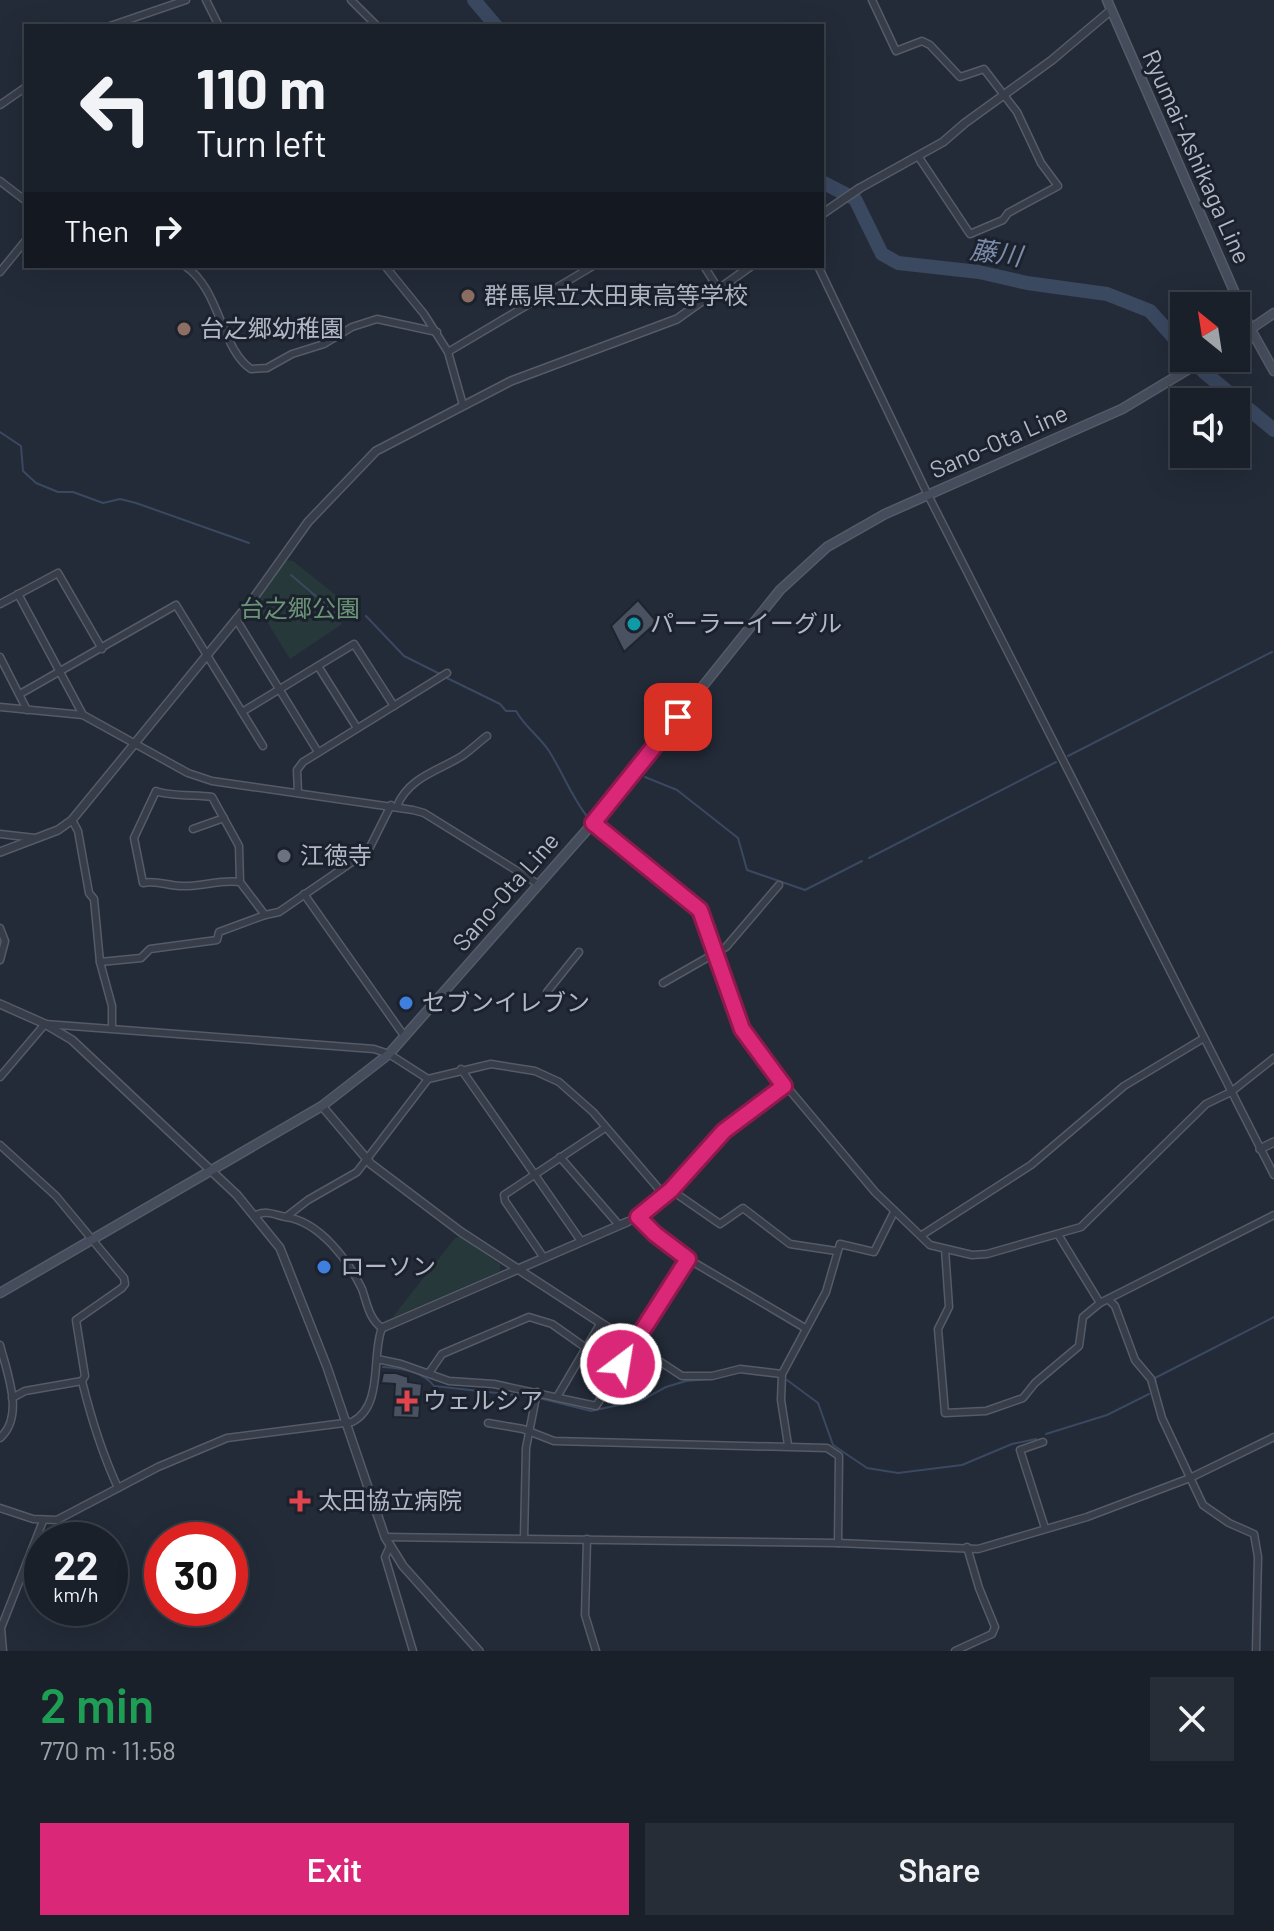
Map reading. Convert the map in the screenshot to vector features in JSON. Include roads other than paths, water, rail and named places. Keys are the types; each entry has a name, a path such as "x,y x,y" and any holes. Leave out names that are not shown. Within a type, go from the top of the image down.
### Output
{"main road":[{"name":"Ryumai-Ashikaga Line","path":"1110,4 1251,330 1274,371"},
{"path":"1251,330 1274,313"},
{"name":"Sano-Ota Line","path":"0,1293 322,1106 389,1054 593,823 798,571 853,531 1103,418 1184,372"}],"street":[{"path":"116,24 186,0"},
{"path":"206,0 218,24"},
{"path":"351,0 375,24"},
{"path":"872,0 896,51 926,42 960,77 984,69 1017,112 1041,163 1058,186 1008,213 1003,220 970,234 918,156"},
{"path":"824,213 943,142 1052,60 1110,4"},
{"path":"0,105 24,88"},
{"path":"0,181 24,199"},
{"path":"0,272 24,242"},
{"path":"187,268 201,281 240,359 251,369 267,368 292,354 313,349 352,327 377,319 437,332"},
{"path":"387,268 437,332 448,352 463,405"},
{"path":"448,352 590,268"},
{"path":"705,268 719,290"},
{"path":"0,852 38,839 72,820 236,619 308,522 376,451 533,372 677,319 748,268"},
{"path":"819,268 928,495 1274,1175"},
{"path":"0,604 58,573 102,649"},
{"path":"18,594 83,715"},
{"path":"20,694 176,605 263,746"},
{"path":"236,619 318,752"},
{"path":"242,712 354,644 394,706"},
{"path":"0,657 27,710"},
{"path":"318,666 357,728"},
{"path":"298,793 297,770 318,752 444,675"},
{"path":"0,707 83,715 188,773 212,781 394,806 424,813 538,884"},
{"path":"100,962 141,958 150,949 217,940 219,932 279,912 368,851 394,806 424,775 462,756 487,736"},
{"path":"208,797 212,781"},
{"path":"240,882 227,880 181,886 153,881 143,883 134,838 156,791 164,795 184,793 212,797 239,846 240,882 265,915"},
{"path":"193,829 224,818"},
{"path":"72,820 78,831 89,893 94,899 100,962 112,1006 112,1028"},
{"path":"593,823 695,903 717,954 742,1029 784,1086 894,1212 930,1245 972,1255 987,1254 1059,1236 1081,1227 1206,1104 1231,1092 1274,1058"},
{"path":"0,834 38,839"},
{"path":"663,983 726,947 779,885"},
{"path":"304,894 405,1037"},
{"path":"0,928 5,941 0,960"},
{"path":"547,992 579,952"},
{"path":"0,1004 72,1040 256,1215 289,1265 385,1537 417,1583 479,1651"},
{"path":"45,1024 374,1049 389,1054 428,1079"},
{"path":"0,1077 45,1024"},
{"path":"922,1235 1031,1165 1124,1086 1204,1038"},
{"path":"286,1217 308,1200 350,1177 428,1079 491,1064 545,1074 593,1112 664,1195"},
{"path":"461,1069 581,1241"},
{"path":"382,1328 638,1217 671,1190 724,1131 784,1086"},
{"path":"322,1106 366,1159 457,1229 682,1376 697,1378 740,1369 761,1369 782,1374"},
{"path":"544,1258 503,1198 506,1193 605,1128"},
{"path":"1260,1149 1274,1142"},
{"path":"0,1145 56,1196 94,1239 125,1284 76,1320 85,1376 82,1381 100,1448 118,1488"},
{"path":"560,1157 623,1224"},
{"path":"671,1190 720,1224 743,1208 790,1244 836,1251"},
{"path":"256,1215 267,1211 300,1221 330,1243 353,1272 374,1319 382,1328"},
{"path":"788,1445 781,1400 782,1374 826,1292 836,1251 840,1244 874,1252 894,1212"},
{"path":"945,1249 949,1307 938,1329 945,1413 986,1411 1023,1398 1035,1383 1079,1346 1083,1317 1100,1303 1274,1215"},
{"path":"638,1217 688,1259 805,1328"},
{"path":"1059,1236 1100,1303"},
{"path":"377,1359 449,1381 537,1392 590,1407 599,1404 633,1344 688,1259"},
{"path":"1109,1300 1115,1306 1135,1360 1151,1379 1162,1418 1203,1505 1229,1523 1254,1534 1258,1557 1256,1651"},
{"path":"429,1373 442,1354 529,1317 552,1324 586,1348"},
{"path":"557,1397 600,1324"},
{"path":"0,1508 43,1521 62,1518 158,1467 234,1436 283,1433 357,1420 373,1387 382,1328"},
{"path":"0,1345 12,1398 12,1422 0,1438"},
{"path":"12,1398 25,1391 82,1381"},
{"path":"524,1538 528,1433 537,1392"},
{"path":"488,1423 523,1429 554,1441 819,1446 839,1456 838,1543"},
{"path":"385,1537 987,1548 1087,1517 1190,1478 1274,1437"},
{"path":"1043,1442 1020,1450 1045,1528"},
{"path":"3,1651 1,1628 43,1521"},
{"path":"587,1539 585,1615 596,1651"},
{"path":"390,1546 385,1557 413,1651"},
{"path":"955,1651 992,1634 995,1627 967,1547"}],"waterway":[{"name":"藤川","path":"474,0 494,24"},
{"name":"藤川","path":"824,183 855,199 882,254 898,263 979,272 1027,283 1107,294 1150,311 1170,333"},
{"name":"藤川","path":"832,191 836,188"},
{"name":"藤川","path":"1204,372 1274,430"},
{"path":"0,432 21,446 23,471 36,483 103,503 120,499 136,503 249,543"},
{"path":"291,575 338,615"},
{"path":"366,616 404,656 440,674"},
{"path":"1068,756 1272,652"},
{"path":"445,677 500,704 506,711 516,711 549,751 589,819 623,775"},
{"path":"869,858 1056,762"},
{"path":"645,777 677,790 738,838 747,870 805,890 862,861"},
{"path":"1157,1389 1155,1378 1274,1317"},
{"path":"383,1367 418,1374 434,1386 533,1397"},
{"path":"539,1398 591,1411 642,1400 666,1387 686,1381 710,1379"},
{"path":"787,1380 818,1403 833,1445 867,1468 898,1473 962,1465 1012,1444 1036,1439"},
{"path":"1046,1434 1107,1415 1149,1394"}],"place":[{"name":"群馬県立太田東高等学校","path":"468,296"},
{"name":"台之郷幼稚園","path":"184,329"},
{"name":"パーラーイーグル","path":"634,624"},
{"name":"江徳寺","path":"284,856"},
{"name":"セブンイレブン","path":"406,1003"},
{"name":"ローソン","path":"324,1267"},
{"name":"ウェルシア","path":"407,1401"},
{"name":"太田協立病院","path":"300,1501"}],"park label":[{"name":"台之郷公園","path":"300,609"}]}
